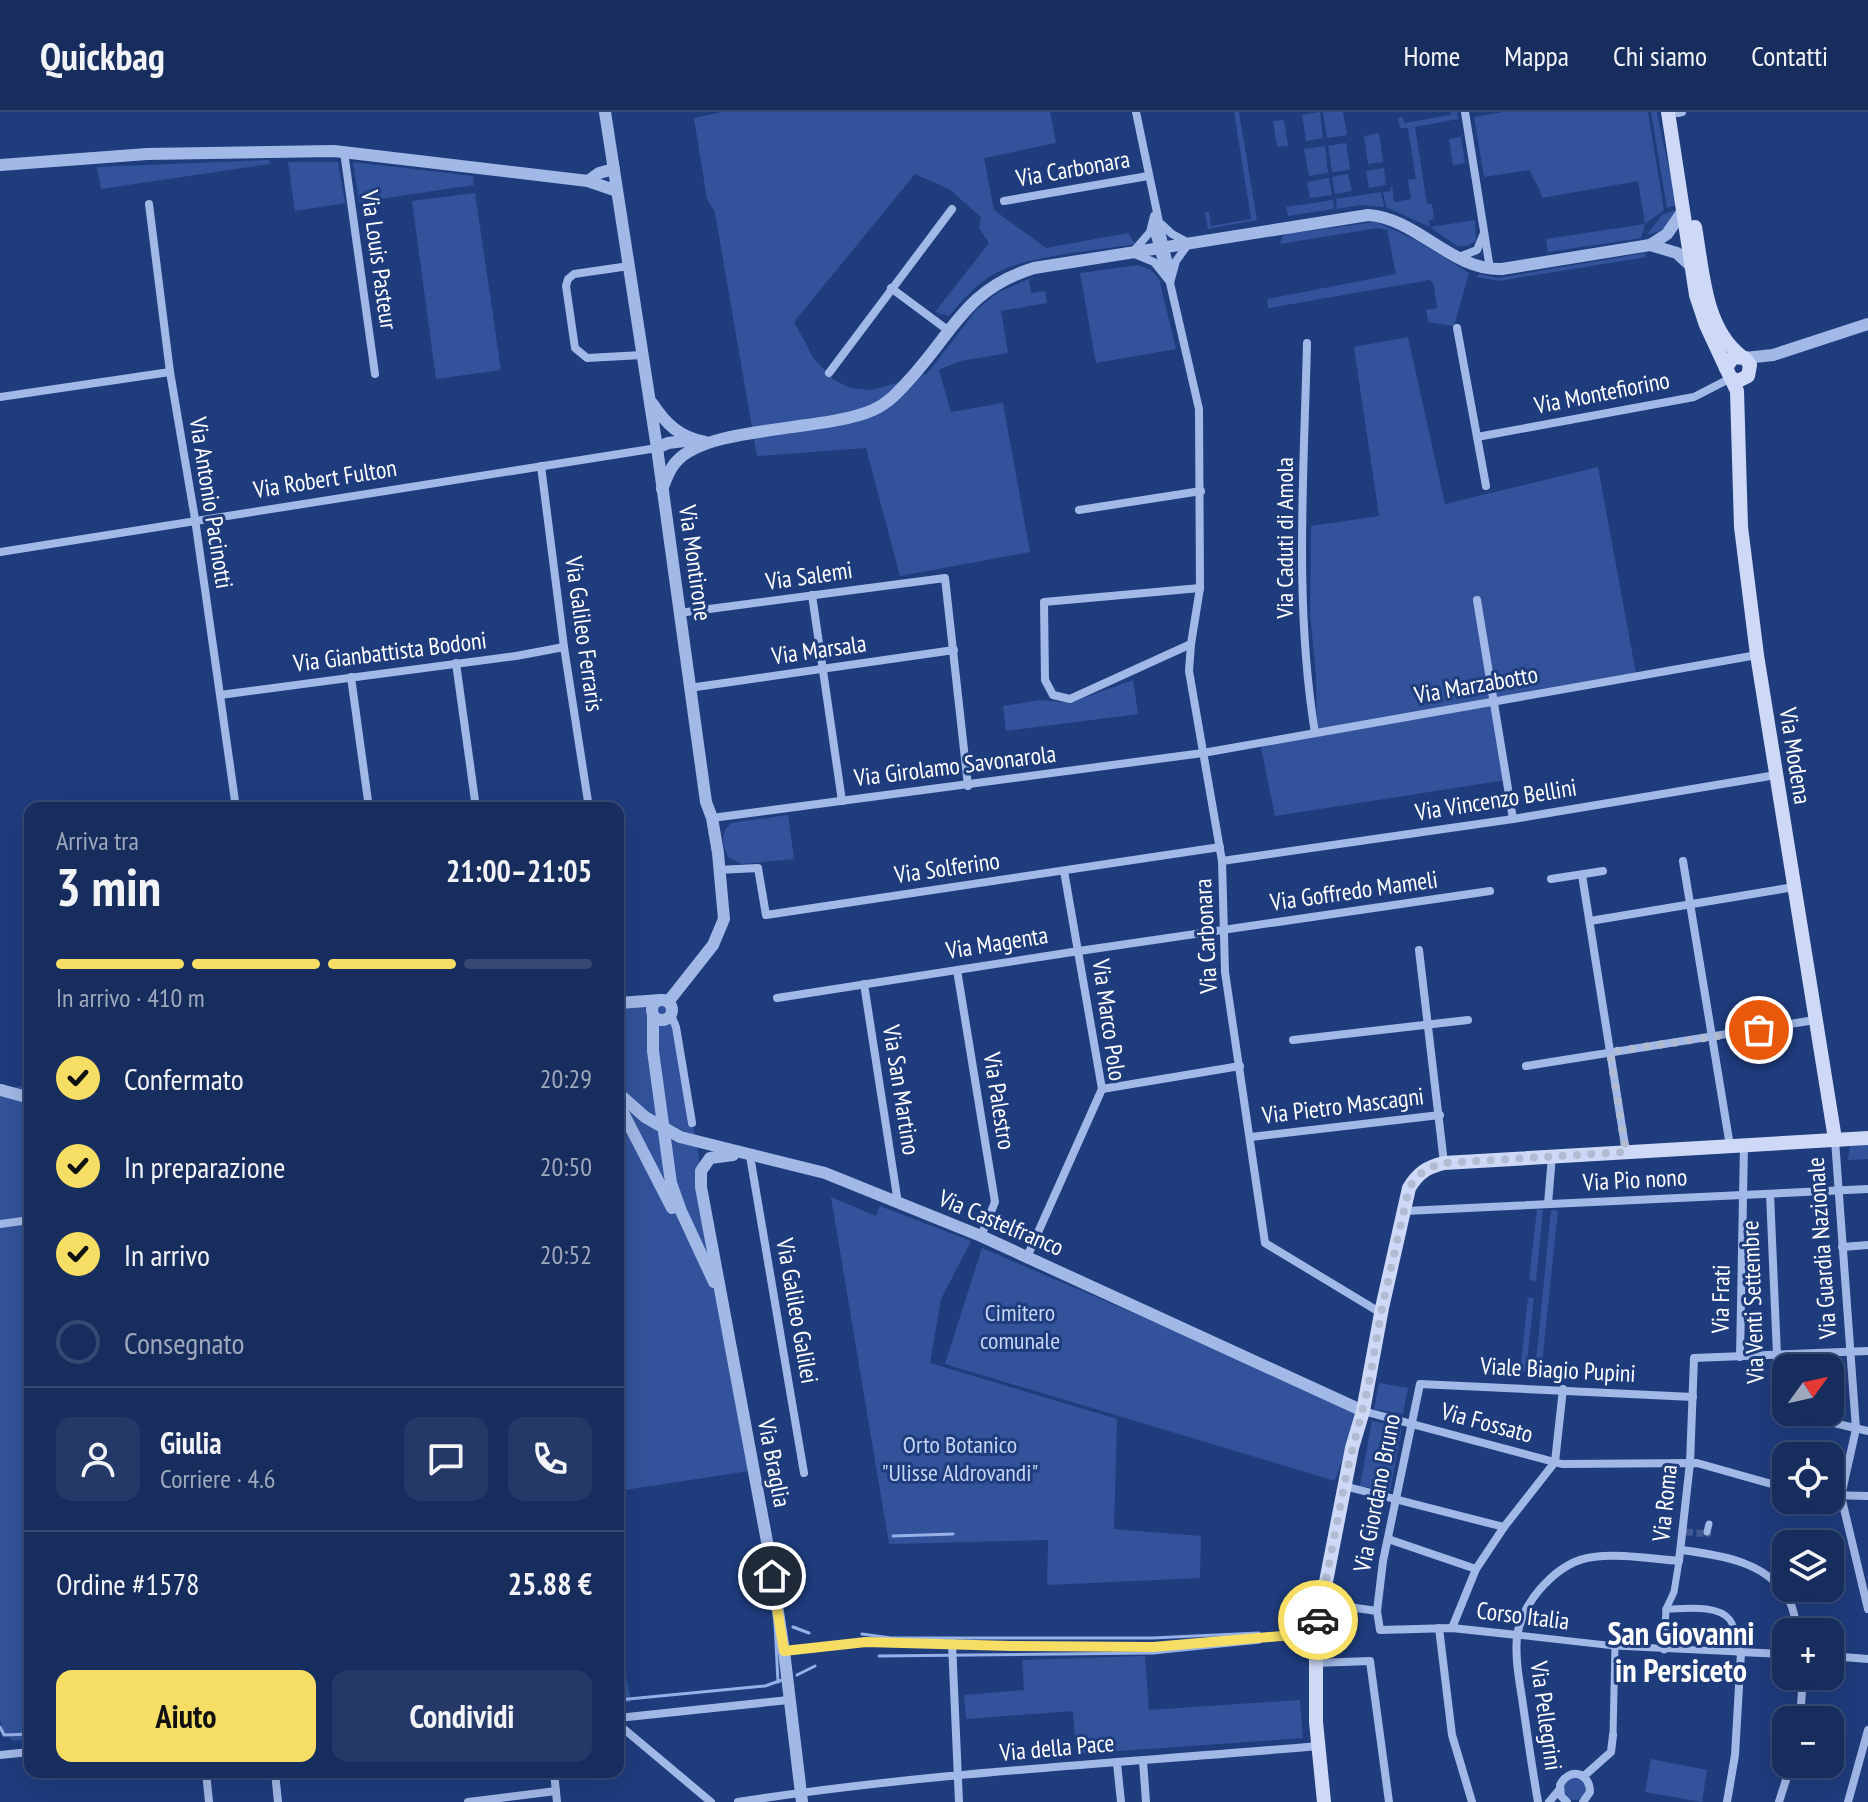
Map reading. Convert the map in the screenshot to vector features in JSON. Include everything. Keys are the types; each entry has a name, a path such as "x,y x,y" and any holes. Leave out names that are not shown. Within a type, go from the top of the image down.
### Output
{"main road":[{"path":"1676,112 1683,211 1710,307 1722,336 1742,367"},
{"path":"1676,112 1696,295 1706,325 1742,367"},
{"name":"Via Modena","path":"1742,367 1739,434 1741,527 1757,655 1835,1139"},
{"path":"1324,1802 1318,1746 1316,1633 1381,1314 1409,1188 1416,1176 1427,1168 1444,1163 1868,1138"}],"street":[{"name":"Via Montirone","path":"605,112 650,400 706,802 718,853 724,919 719,934 664,1010 656,1075 662,1128"},
{"name":"Via Carbonara","path":"1136,112 1161,248 1199,409 1200,588 1189,671 1222,861 1225,972 1265,1243 1381,1314"},
{"path":"1465,112 1494,269"},
{"path":"0,165 147,154 344,152 588,181 617,191"},
{"name":"Via Louis Pasteur","path":"344,152 375,374"},
{"path":"588,181 599,173 614,169"},
{"name":"Via Carbonara","path":"1004,201 1148,176"},
{"name":"Via Antonio Pacinotti","path":"149,204 170,372 195,519 235,802"},
{"path":"829,373 952,209"},
{"path":"1664,243 1683,211"},
{"path":"657,448 680,441 698,444 832,421 874,410 893,398 981,294 1014,274 1034,268 1368,215 1383,216 1402,224 1459,257 1494,269 1692,237"},
{"path":"1132,253 1156,224 1189,243"},
{"path":"1459,257 1477,250 1485,229"},
{"path":"1132,253 1154,262 1169,276 1189,243"},
{"path":"1664,243 1692,267"},
{"path":"629,266 574,274 568,279 566,286 575,348 587,358 642,355"},
{"path":"891,288 949,331"},
{"path":"1742,367 1868,324"},
{"path":"1457,328 1486,486"},
{"name":"Via Caduti di Amola","path":"1307,343 1300,535 1307,678 1315,733"},
{"name":"Via Montefiorino","path":"1477,437 1694,397 1742,367"},
{"path":"0,397 170,372"},
{"path":"650,400 667,424 698,444"},
{"path":"662,489 677,460 698,444"},
{"name":"Via Robert Fulton","path":"0,552 657,448"},
{"name":"Via Galileo Ferraris","path":"541,466 588,802"},
{"path":"1079,510 1201,491"},
{"name":"Via Salemi","path":"679,613 945,578 954,650"},
{"path":"1191,644 1070,699 1053,695 1045,680 1044,602 1200,588"},
{"path":"812,595 842,801"},
{"path":"1477,600 1513,819"},
{"name":"Via Gianbattista Bodoni","path":"220,695 564,647"},
{"path":"954,650 968,786"},
{"name":"Via Marsala","path":"689,688 954,650"},
{"name":"Via Marzabotto","path":"1203,753 1757,655"},
{"path":"456,663 475,802"},
{"path":"351,677 368,802"},
{"name":"Via Girolamo Savonarola","path":"712,818 1203,753"},
{"name":"Via Vincenzo Bellini","path":"1222,861 1513,819 1776,775"},
{"name":"Via Solferino","path":"718,870 758,868 766,915 1220,847"},
{"name":"Via Frati","path":"1683,861 1711,1038 1737,1146 1743,1195 1740,1357"},
{"name":"Via Marco Polo","path":"1027,1257 1102,1089 1064,871"},
{"path":"1551,879 1603,871"},
{"path":"1582,875 1626,1152"},
{"path":"1590,921 1794,887"},
{"name":"Via Goffredo Mameli","path":"1224,930 1490,891"},
{"name":"Via Magenta","path":"777,998 1224,930"},
{"path":"1419,950 1444,1163"},
{"name":"Via Palestro","path":"957,970 995,1202 981,1236"},
{"name":"Via San Martino","path":"864,984 898,1203"},
{"path":"624,1002 664,1010 676,1027 692,1123"},
{"path":"1293,1040 1468,1020"},
{"path":"1526,1066 1815,1020"},
{"path":"1102,1089 1240,1066"},
{"path":"0,1089 24,1088"},
{"path":"0,1089 24,1096"},
{"name":"Via Castelfranco","path":"624,1098 662,1128 680,1137 825,1173 981,1236 1363,1411"},
{"path":"624,1114 726,1323"},
{"name":"Via Pietro Mascagni","path":"1251,1137 1440,1115"},
{"name":"Via Braglia","path":"662,1128 676,1198 713,1281 726,1323"},
{"name":"Via Guardia Nazionale","path":"1835,1139 1856,1429 1844,1483"},
{"name":"Via Braglia","path":"747,1155 710,1158 701,1171 701,1187 768,1547 801,1797"},
{"name":"Via Galileo Galilei","path":"747,1155 804,1473"},
{"path":"1548,1204 1552,1156"},
{"name":"Via Pio nono","path":"1405,1211 1868,1189"},
{"name":"Via Venti Settembre","path":"1770,1194 1777,1354"},
{"path":"0,1224 24,1221"},
{"path":"1842,1247 1868,1245"},
{"path":"1813,1354 1868,1351"},
{"path":"1740,1357 1772,1355"},
{"name":"Via Roma","path":"1664,1650 1666,1609 1674,1592 1685,1532 1694,1358 1740,1357"},
{"name":"Viale Biagio Pupini","path":"1420,1384 1693,1397"},
{"name":"Via Giordano Bruno","path":"1377,1611 1410,1422 1420,1384"},
{"path":"1452,1628 1476,1569 1504,1527 1555,1462 1563,1389"},
{"name":"Via Fossato","path":"1363,1411 1555,1462 1690,1463 1772,1484"},
{"path":"1844,1426 1868,1431"},
{"path":"1344,1486 1397,1497 1504,1527"},
{"path":"1844,1496 1868,1496"},
{"path":"1844,1509 1868,1609"},
{"path":"1388,1539 1476,1569"},
{"path":"1681,1550 1728,1556 1757,1569 1785,1593 1795,1618"},
{"path":"1517,1635 1525,1613 1551,1577 1569,1563 1596,1556 1679,1561"},
{"name":"Corso Italia","path":"1321,1603 1377,1611 1380,1630 1452,1628 1664,1650 1772,1653"},
{"path":"1666,1609 1701,1609 1724,1614 1731,1621 1740,1652 1735,1755 1727,1802"},
{"path":"1439,1628 1452,1735 1472,1802"},
{"path":"784,1651 866,1642 952,1651 1011,1646 1153,1647 1316,1633"},
{"name":"Via Pellegrini","path":"1517,1635 1518,1673 1538,1802"},
{"path":"1549,1802 1569,1774 1584,1776 1611,1752 1615,1646"},
{"path":"952,1651 959,1802"},
{"path":"1844,1657 1868,1659"},
{"path":"1315,1663 1370,1661 1389,1802"},
{"path":"624,1720 789,1700"},
{"path":"642,1742 635,1725 645,1715"},
{"path":"624,1726 711,1802"},
{"path":"1848,1802 1868,1730"},
{"name":"Via della Pace","path":"738,1802 801,1797 958,1776 1318,1746"},
{"path":"0,1755 24,1753"},
{"path":"1143,1761 1146,1802"},
{"path":"1117,1763 1121,1802"},
{"path":"1583,1802 1589,1797 1591,1788 1584,1776"},
{"path":"207,1778 209,1802"},
{"path":"276,1778 278,1802"},
{"path":"555,1778 557,1802"},
{"path":"1779,1802 1787,1778"},
{"path":"1559,1790 1567,1802"},
{"path":"468,1802 556,1791"}],"green space":[{"path":"722,112 1050,112 1056,143 984,158 994,210 1046,248 1128,233 1135,244 1025,262 994,274 981,283 949,316 935,312 989,243 979,228 981,217 949,189 915,174 794,322 814,359 833,379 850,388 872,390 927,374 977,309 999,292 1029,279 1031,293 1045,291 1047,303 1001,311 1008,353 960,361 939,370 951,412 1003,403 1030,552 900,576 866,448 757,456 715,213 707,199 694,118"},
{"path":"1234,112 1239,112 1257,220 1208,229 1205,212 1209,212 1211,226 1251,219"},
{"path":"1320,112 1323,138 1306,141 1302,115"},
{"path":"1323,112 1343,112 1347,135 1327,138"},
{"path":"1457,112 1458,119 1415,127 1427,204 1432,204 1434,219 1429,220 1430,227 1386,207 1383,192 1390,191 1392,184 1394,202 1411,199 1408,180 1416,179 1408,128 1400,128 1398,118 1403,117 1404,123"},
{"path":"1503,112 1648,112 1664,210 1645,224 1638,181 1542,198 1530,170 1484,177 1474,117"},
{"path":"1651,112 1657,112 1677,205 1667,208"},
{"path":"1284,120 1288,146 1277,147 1273,121"},
{"path":"1379,133 1383,162 1368,164 1364,136"},
{"path":"1461,137 1465,163 1453,165 1449,139"},
{"path":"1346,143 1350,170 1332,172 1328,146"},
{"path":"1325,146 1328,173 1309,176 1304,149"},
{"path":"269,160 270,164 101,189 97,167"},
{"path":"288,162 338,162 345,203 295,211"},
{"path":"353,162 473,176 474,185 359,202"},
{"path":"1384,168 1386,185 1369,188 1366,171"},
{"path":"1348,174 1352,191 1335,194 1332,177"},
{"path":"1329,178 1332,195 1310,198 1307,182"},
{"path":"1381,192 1384,207 1361,205 1337,209 1336,199"},
{"path":"475,193 501,370 436,379 412,201"},
{"path":"1333,200 1334,209 1288,216 1286,207"},
{"path":"1677,209 1666,226 1658,232 1647,234 1662,215"},
{"path":"1475,220 1476,241 1467,246 1457,246 1430,227"},
{"path":"1376,222 1418,241 1469,273 1454,326 1428,322 1426,310 1437,308 1434,285 1430,280 1268,308 1267,299 1396,274 1387,230 1378,228 1280,244 1286,234"},
{"path":"1645,224 1641,238 1548,252 1546,239"},
{"path":"1645,253 1646,257 1499,281 1477,277 1478,274 1498,278"},
{"path":"1139,265 1151,270 1159,279 1176,349 1096,363 1080,273"},
{"path":"1408,337 1445,504 1598,467 1637,679 1493,704 1506,780 1275,816 1260,742 1317,732 1310,614 1311,526 1379,516 1354,347"},
{"path":"1133,680 1138,714 1006,731 1003,706 1041,700 1070,703"},
{"path":"788,815 794,859 742,864 728,857 723,839 731,823"},
{"path":"669,993 756,1470 624,1490 624,1000"},
{"path":"24,1086 24,1740 14,1741 3,1732 0,1719 0,1089"},
{"path":"1868,1145 1868,1159 1848,1160 1850,1146"},
{"name":"Orto Botanico \"Ulisse Aldrovandi\"","path":"831,1197 876,1216 880,1206 971,1241 941,1299 930,1363 1117,1419 1114,1529 1201,1536 1200,1578 1047,1585 1048,1540 889,1544"},
{"path":"1537,1209 1543,1210 1536,1281 1529,1280"},
{"path":"1551,1210 1558,1211 1541,1373 1535,1372"},
{"name":"Cimitero comunale","path":"982,1248 1226,1353 1358,1414 1335,1481 945,1364"},
{"path":"1528,1298 1534,1298 1526,1371 1520,1371"},
{"path":"1379,1383 1408,1388 1403,1414 1374,1409"},
{"path":"1372,1421 1402,1427 1390,1491 1360,1486"},
{"path":"1145,1656 1149,1710 1300,1700 1303,1738 1076,1754 1073,1711 966,1719 964,1695 1024,1690 1022,1660"},
{"path":"624,1664 631,1702 624,1703"},
{"path":"1651,1759 1707,1770 1702,1802 1645,1792"},
{"path":"1575,1778 1583,1781 1586,1789 1583,1797 1575,1800 1567,1797 1564,1789 1567,1781"}],"waterway":[{"path":"893,1536 953,1534"},
{"path":"775,1623 778,1682"},
{"path":"793,1627 809,1633"},
{"path":"862,1634 891,1638 1152,1638 1259,1633"},
{"path":"879,1656 1153,1653 1260,1642"},
{"path":"797,1675 815,1666"},
{"path":"624,1699 765,1686 782,1680"},
{"path":"0,1727 4,1735 24,1734"}],"tunnel":[{"path":"1686,1532 1707,1532"}],"way so far":[{"path":"1318,1620 1382,1308 1409,1188 1416,1176 1427,1168 1444,1163 1626,1152 1610,1052 1759,1030"}],"district":[{"name":"San Giovanni in Persiceto","path":"1681,1652"}],"route":[{"path":"772,1576 784,1651 866,1642 1153,1647 1316,1633 1318,1620"}]}
